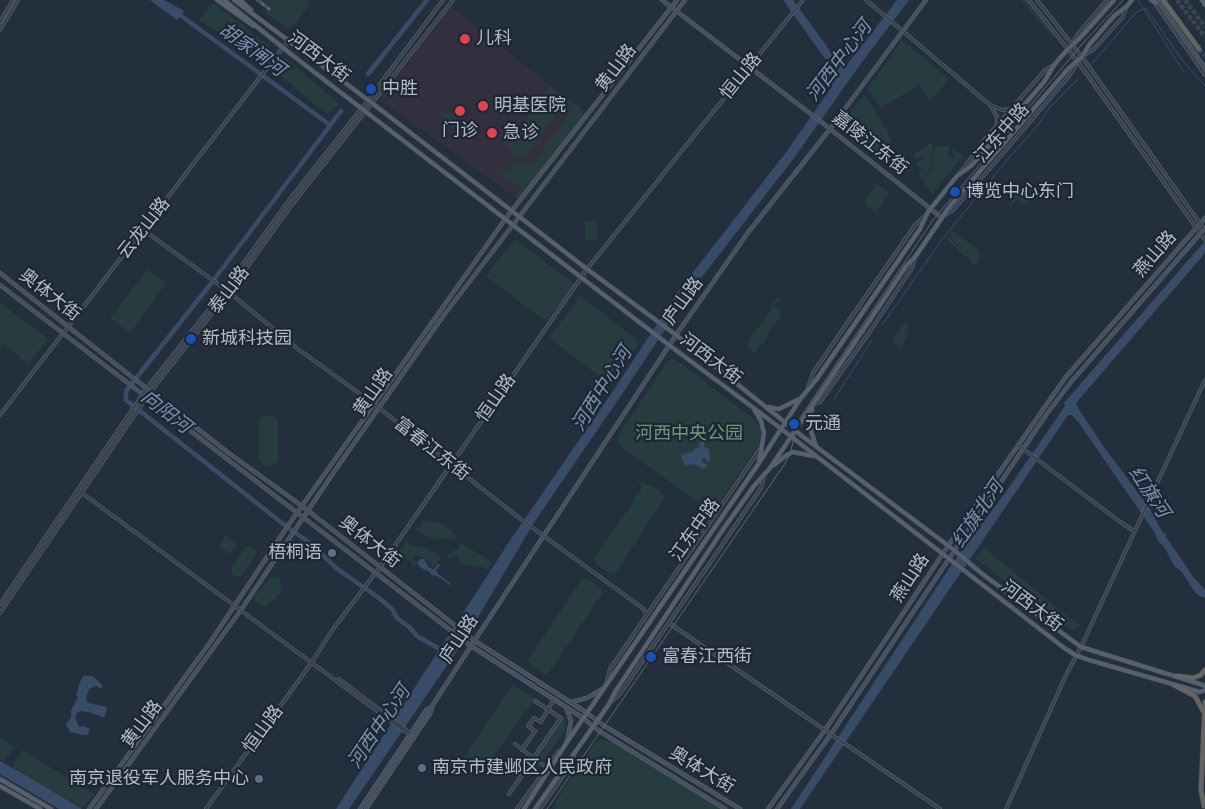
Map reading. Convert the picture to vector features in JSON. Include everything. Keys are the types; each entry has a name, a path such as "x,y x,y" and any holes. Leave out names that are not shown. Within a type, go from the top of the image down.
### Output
{"highway":[{"path":"1163,0 1199,49"},
{"path":"1176,676 1193,678 1201,675 1205,670"},
{"path":"1174,685 1196,696 1202,706 1204,718"},
{"path":"1204,808 1200,790 1205,702"},
{"path":"1204,808 1205,797"}],"main road":[{"path":"217,0 249,24 259,28"},
{"name":"河西大街","path":"224,0 283,48 648,329 753,407 1075,655 1200,692 1205,689 1203,685 1080,647 795,430 666,327 518,217 370,102 234,0"},
{"path":"240,0 261,20"},
{"name":"嘉陵江东街","path":"662,0 820,121 930,211 942,218"},
{"name":"黄山路","path":"89,809 175,692 297,512 511,211 677,0"},
{"name":"黄山路","path":"96,809 241,610 444,315 685,0"},
{"name":"庐山路","path":"360,809 428,709 432,706 669,345 747,234 830,129 926,0"},
{"name":"江东中路","path":"524,809 567,742 759,463 801,398 816,380 920,229 930,211 957,176 972,165 1044,82 1054,65 1068,48 1081,37 1114,0"},
{"name":"江东中路","path":"534,809 609,704 615,692 724,528 754,486 770,468 907,265 915,257 950,206 1068,69 1078,62 1114,16 1132,0"},
{"path":"1202,0 1205,5"},
{"path":"1155,1 1205,69"},
{"name":"燕山路","path":"768,809 825,730 948,546 1065,378 1205,218"},
{"name":"燕山路","path":"777,809 831,734 954,550 1071,382 1205,229"},
{"name":"奥体大街","path":"0,273 226,451 302,506 475,641 571,702 603,725 740,809"},
{"name":"奥体大街","path":"0,286 471,646 725,809"},
{"path":"766,406 779,409 801,398"},
{"path":"813,405 810,428 816,446"},
{"path":"753,407 761,420 763,429 759,463"},
{"path":"770,468 794,452 816,457"},
{"path":"571,702 587,698 604,688"},
{"name":"庐山路","path":"366,809 431,712 432,706"},
{"path":"566,706 571,721 567,742"},
{"path":"0,779 51,809"},
{"path":"0,786 40,809"}],"street":[{"path":"0,22 13,0"},
{"path":"0,30 18,0"},
{"name":"泰山路","path":"370,102 443,0"},
{"name":"泰山路","path":"0,604 142,394 225,289 290,199 453,0"},
{"name":"恒山路","path":"206,809 312,662 333,629 380,567 587,269 803,0"},
{"path":"866,0 990,104 1002,110 1013,109"},
{"path":"1029,0 1068,48 1205,240"},
{"path":"1037,0 1082,57 1205,229"},
{"path":"1072,44 1078,34 1107,0"},
{"path":"1155,1 1205,75"},
{"name":"江东中路","path":"1082,57 1094,49 1122,18 1127,6"},
{"path":"5,14 6,17 8,16"},
{"name":"云龙山路","path":"0,415 288,41"},
{"name":"江东中路","path":"957,176 1045,70 1054,65"},
{"path":"990,104 997,117 997,126"},
{"name":"泰山路","path":"0,613 146,397 229,292 364,109"},
{"name":"富春江东街","path":"142,229 229,292 298,349 374,404 522,520 641,606 646,616"},
{"path":"1006,809 1075,655 1205,380"},
{"path":"1018,445 1134,531"},
{"name":"江东中路","path":"604,688 610,669 761,448"},
{"name":"江东中路","path":"609,704 620,694 761,488 765,474"},
{"path":"78,490 411,734"},
{"path":"669,623 940,809"},
{"path":"522,750 535,730 528,726 534,718 541,722 554,699"},
{"path":"509,794 561,718 535,701"},
{"name":"江东中路","path":"517,809 567,742"},
{"path":"514,744 543,765"},
{"name":"江东中路","path":"540,809 570,766 577,747"}],"shaded area":[{"name":"明基医院","path":"449,6 586,113 518,199 379,99"}],"green space":[{"path":"263,0 307,0 309,4 297,23 287,28 265,13 270,6"},
{"path":"1021,0 1027,0 1055,36 1053,38"},
{"path":"213,3 269,46 269,51 262,61 199,20"},
{"path":"902,40 949,79 930,102 919,85 881,108 867,90"},
{"path":"281,58 287,59 339,104 326,114 272,68"},
{"path":"551,86 561,95 563,106 525,155 520,157 506,147"},
{"path":"864,94 887,130 893,149 892,158 886,165 837,129"},
{"path":"567,98 578,106 583,113 584,121 519,200 515,197 521,189 499,172 501,170 509,171 517,160 526,165 534,162 570,113 572,108 565,100"},
{"path":"443,112 453,114 458,118 461,125 460,128 454,129 452,125 442,119 441,114"},
{"path":"930,143 933,144 930,167 923,181 919,175 920,168 910,157 915,162 921,161 924,157 923,154 918,159 913,155"},
{"path":"936,146 950,146 948,154 951,158 956,156 951,152 954,149 963,156 932,194 924,183 931,170 932,156"},
{"path":"1027,179 1023,188 1032,193 1027,205 1016,199 1009,209 1010,203 1019,190 1018,195"},
{"path":"876,184 890,193 876,212 866,205 868,203 865,201"},
{"path":"585,221 597,221 597,240 585,240"},
{"path":"952,231 979,250 980,257 977,265 973,264 952,239 950,233"},
{"path":"515,239 576,285 545,321 486,276"},
{"path":"148,269 166,283 130,333 110,318"},
{"path":"580,296 640,342 610,384 549,338"},
{"path":"778,298 782,298 772,308 781,310 780,319 771,326 766,339 763,340 765,342 758,348 755,354 747,347 748,341"},
{"path":"0,303 48,339 28,364 4,344 0,349"},
{"path":"904,323 908,324 907,337 900,348 892,341"},
{"name":"河西中央公园","path":"676,360 756,421 762,432 759,445 718,504 712,508 706,507 622,448 617,441 620,433 668,361"},
{"path":"271,415 278,421 278,461 270,466 264,465 259,459 259,424 260,419 264,416"},
{"path":"638,479 662,492 664,498 616,573 610,573 597,565 593,559 634,501 633,499 641,491 641,484"},
{"path":"422,520 443,524 454,533 455,539 449,540 442,537 436,540 415,530 420,527"},
{"path":"226,536 237,545 230,554 219,546"},
{"path":"407,541 410,546 430,550 441,558 433,568 425,558 414,555 417,566 415,565 414,570 410,560 399,554"},
{"path":"461,543 492,562 488,570 483,567 469,566 460,562 458,557 446,557 453,551 458,550"},
{"path":"246,546 254,548 256,554 242,576 234,576 231,570"},
{"path":"984,548 1080,626 1073,630 1064,625 975,558"},
{"path":"271,577 279,578 282,591 266,607 260,606 255,601 255,596"},
{"path":"582,579 588,579 599,586 603,592 548,674 544,674 531,665 528,660"},
{"path":"512,685 530,695 534,700 479,776 460,763"},
{"path":"565,716 566,729 544,760 538,756"},
{"path":"0,738 15,747 4,761 0,759"},
{"path":"601,740 615,743 721,809 554,809 556,801 595,743"},
{"path":"22,750 94,794 82,808 13,767"}],"water":[{"path":"150,0 164,0 184,11 177,20"},
{"path":"783,0 793,0 842,67 847,65 897,0 909,0 862,62 794,158 688,295 533,524 465,639 349,809 336,809 513,536 681,288 787,151 831,88 836,74"},
{"path":"1150,0 1159,0 1205,63 1205,77"},
{"path":"1205,241 1205,253 1076,403 1104,447 1150,509 1163,533 1166,533 1166,537 1194,578 1205,590 1205,598 1195,592 1181,571 1174,566 1165,548 1158,541 1155,533 1079,423 1072,415 1068,415 800,809 791,809 952,564 1008,489 1065,406 1064,403"},
{"path":"704,423 708,435 704,445 705,448 709,449 710,460 708,462 705,458 702,459 702,462 708,465 703,469 693,464 686,466 681,455 699,448 701,433 699,427"},
{"path":"420,559 424,559 428,566 434,570 438,564 440,565 436,570 437,573 451,584 421,568 417,563"},
{"path":"83,676 93,676 102,685 102,689 96,686 89,689 86,699 88,703 107,707 103,717 88,712 81,711 77,713 75,718 79,727 84,726 90,729 88,734 83,735 70,732 66,724 71,718 71,710 78,698 76,695"},
{"path":"0,761 82,809 59,809 0,774"}],"waterway":[{"path":"368,74 427,0"},
{"path":"1138,0 1184,72"},
{"path":"1091,65 1136,12 1146,8 1182,60 1205,86"},
{"name":"胡家闸河","path":"176,12 330,125"},
{"path":"882,325 941,241 1006,161 1039,124 1050,107 1079,78"},
{"name":"向阳河","path":"341,111 213,281 126,391 126,400 287,527 313,545 336,568 379,598 417,636 443,651"},
{"path":"946,236 965,256"},
{"path":"834,399 872,340"}],"tunnel":[{"path":"1177,0 1205,37"},
{"path":"1185,0 1205,27"},
{"path":"1199,49 1205,56"}],"tram line":[{"path":"547,809 784,465 790,454 798,421 933,220 1084,42 1123,0"}],"railway":[{"path":"258,0 269,9"}],"place":[{"name":"儿科","path":"465,39"},
{"name":"中胜","path":"371,89"},
{"name":"明基医院","path":"483,106"},
{"name":"门诊","path":"460,111"},
{"name":"急诊","path":"492,133"},
{"name":"博览中心东门","path":"955,192"},
{"name":"新城科技园","path":"191,339"},
{"name":"元通","path":"794,424"},
{"name":"梧桐语","path":"332,553"},
{"name":"富春江西街","path":"651,657"},
{"name":"南京市建邺区人民政府","path":"422,768"},
{"name":"南京退役军人服务中心","path":"259,779"}],"water label":[{"name":"河西中心河","path":"839,61"},
{"name":"河西中心河","path":"602,389"},
{"name":"红旗河","path":"1149,492"},
{"name":"红旗北河","path":"978,514"},
{"name":"河西中心河","path":"379,727"}]}
